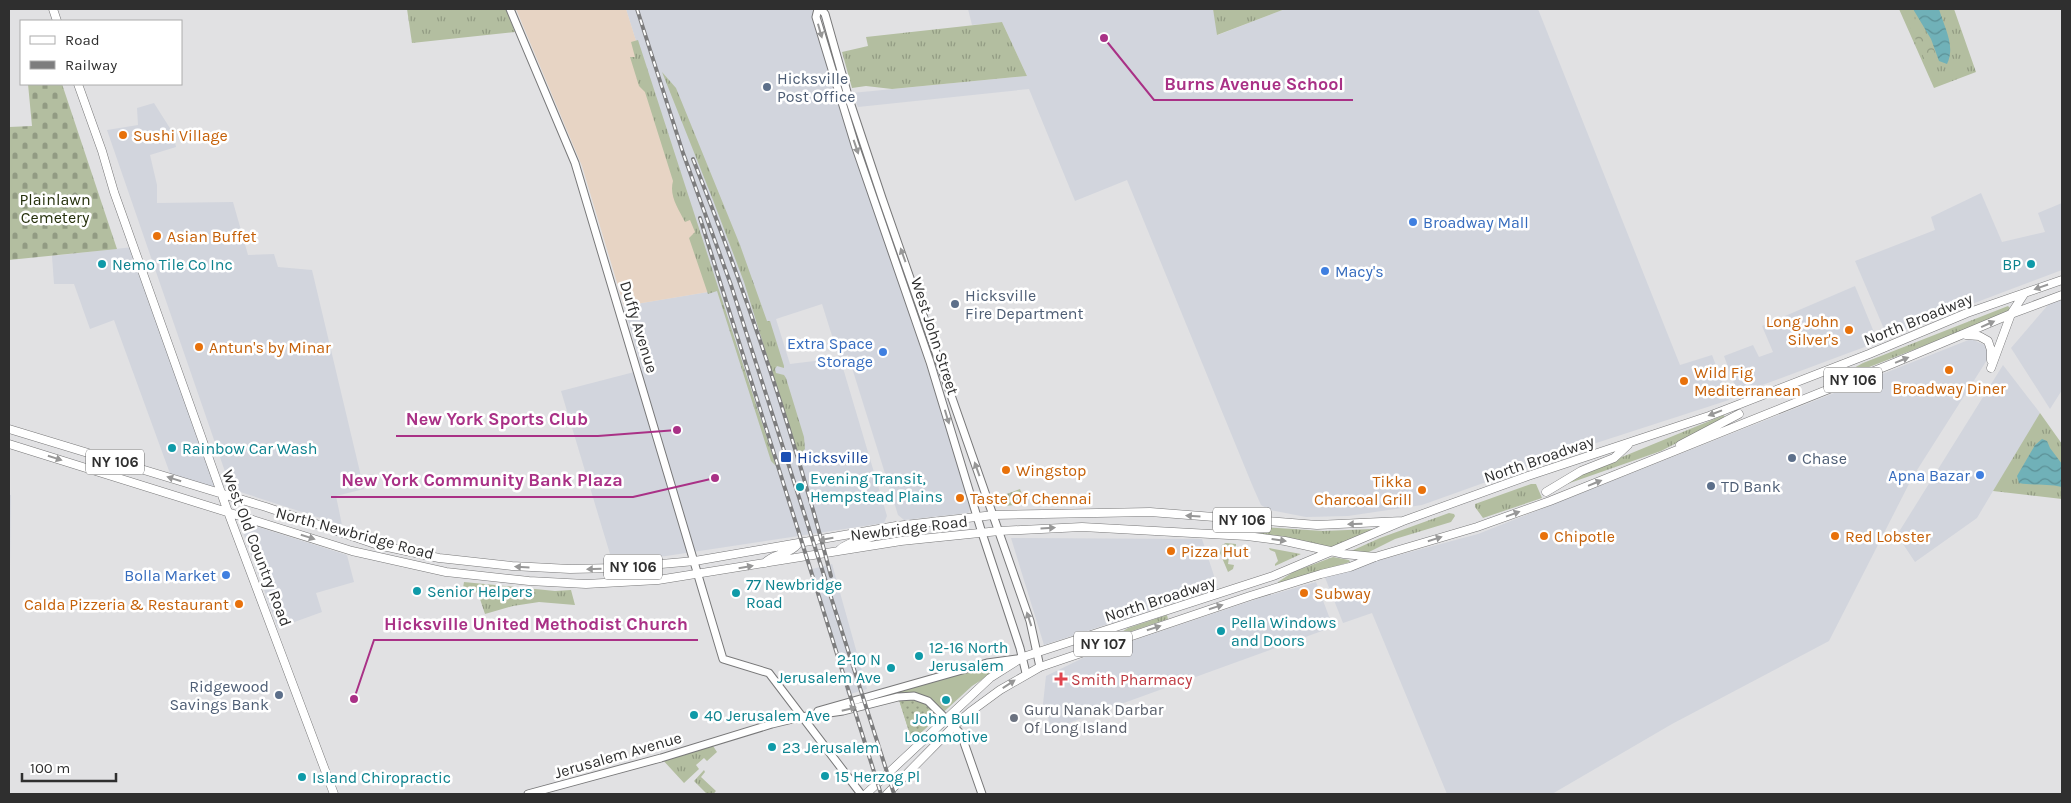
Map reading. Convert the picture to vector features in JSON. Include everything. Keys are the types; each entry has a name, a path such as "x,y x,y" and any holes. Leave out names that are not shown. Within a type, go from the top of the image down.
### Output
{"main road":[{"name":"Duffy Avenue","path":"510,9 575,163 723,659 769,673 801,717"},
{"name":"West John Street","path":"1026,674 1023,658 982,533 930,362 855,145 816,17 820,9 825,14 849,99 1030,622 1040,666"},
{"path":"825,48 835,51"},
{"name":"West Old Country Road","path":"78,85 114,192 221,493 334,794"},
{"path":"898,268 902,270 908,283 913,284"},
{"name":"North Broadway","path":"1023,658 1273,576 1403,521 1528,476 1709,416 1869,354 1967,313 2062,280"},
{"path":"1964,335 1979,336 1988,341 1992,350 1992,368 2011,314 2024,294"},
{"name":"North Broadway","path":"1026,674 1040,666 1224,604 1477,527 1662,456 2062,295"},
{"path":"1662,456 1739,414"},
{"name":"NY 106","path":"9,429 221,493 363,540"},
{"path":"1546,492 1581,471 1614,458 1631,442"},
{"name":"NY 106","path":"9,444 228,512"},
{"name":"North Newbridge Road","path":"228,512 362,553 446,572"},
{"name":"NY 106","path":"448,560 570,569 616,568 695,561 886,528 994,515 1080,515 1150,512 1317,525 1403,521"},
{"name":"Newbridge Road","path":"446,572 529,581 586,584 658,580 901,541 999,531 1082,526 1256,537 1285,541 1331,552 1376,557"},
{"path":"838,551 844,545 876,536 886,528"},
{"path":"362,553 363,540"},
{"name":"North Newbridge Road","path":"363,540 448,560"},
{"path":"765,563 770,557 797,547 797,544"},
{"path":"446,572 448,560"},
{"name":"Jerusalem Avenue","path":"528,794 987,663 1023,658"},
{"name":"NY 107","path":"866,794 990,678 1023,658"},
{"name":"NY 107","path":"887,794 954,726 1000,690 1026,674"},
{"name":"Jerusalem Avenue","path":"801,717 843,711 898,697 914,696 928,701 961,734 982,794"},
{"path":"801,717 861,794"}],"shaded area":[{"path":"516,9 626,9 697,235 708,292 624,306 582,166"},
{"path":"626,9 813,9 834,87 950,437 971,508 968,513 904,520 898,515 848,355 840,358 887,516 884,523 613,564 561,391 642,370 624,306 708,292 697,235","holes":["822,304 839,358 790,364 776,319"]},
{"name":"Broadway Mall","path":"968,9 1213,9 1218,35 1285,9 1538,9 1680,365 1712,355 1729,400 1590,445 1422,505 1348,516 1306,517 1270,510 1261,505 1253,487 1127,180 1075,201 1029,89 858,107 852,93 1027,76 1002,22 972,25"},
{"path":"154,103 173,133 176,147 150,155 157,185 157,203 233,202 248,255 274,254 278,267 312,270 364,489 336,496 342,525 231,489 107,130 138,125 137,108"},
{"path":"1981,193 2002,242 2045,232 2038,213 2062,203 2062,270 1887,336 1855,261 1935,230 1931,217"},
{"path":"133,247 221,493 172,479 114,320 90,329 74,284 54,284 52,256"},
{"path":"1855,286 1878,342 1738,394 1724,356 1753,345 1759,357 1773,352 1762,326"},
{"path":"2062,300 2062,390 2050,409 2011,348 2048,305"},
{"path":"1971,339 1994,349 1912,478 1829,641 1672,724 1552,794 1447,794 1372,613 1343,623 1324,575 1478,534"},
{"path":"2003,365 2040,413 2032,435 1993,491 1977,518 1915,562 1897,535"},
{"path":"9,495 11,495 9,639"},
{"path":"239,521 347,555 354,582 316,593 322,612 278,628"},
{"path":"1011,538 1202,539 1218,588 1044,645"},
{"path":"832,564 867,689 847,695 812,569"},
{"path":"1316,582 1333,627 1052,729 1043,704 1046,676 1087,656 1260,598"}],"green space":[{"path":"407,9 506,9 515,32 412,43"},
{"path":"1213,9 1285,9 1217,35"},
{"path":"1899,9 1954,9 1976,72 1934,88"},
{"path":"1902,9 1910,9 1928,37 1935,52 1937,67 1928,67"},
{"path":"1002,22 1027,76 892,89 866,86 852,88 842,52 868,46 866,37"},
{"path":"638,40 776,466 771,461 717,291 708,294 689,238 695,232 690,220 685,222 673,197 673,181 645,92 639,86 630,57 635,57 631,42"},
{"path":"662,72 676,88 740,245 767,321 770,321 784,366 784,368 777,366 775,369 776,373 784,375 786,378 804,437 805,449 798,456 744,282"},
{"name":"Plainlawn Cemetery","path":"28,85 62,85 117,249 9,260 9,127 32,126"},
{"path":"2008,306 2010,308 2008,313 1841,378 1839,376 1863,363"},
{"path":"2040,413 2062,444 2062,499 1993,491"},
{"path":"1724,415 1725,418 1661,451 1567,484 1566,482 1588,471"},
{"path":"1531,484 1536,484 1542,498 1483,518 1475,507 1475,504"},
{"path":"1020,489 1025,502 1003,506 996,498"},
{"path":"1449,513 1455,516 1451,522 1395,539 1367,553 1349,552 1380,538"},
{"path":"1232,525 1323,531 1372,529 1373,532 1332,549 1278,536 1232,531"},
{"path":"1226,543 1236,544 1236,551 1230,551 1228,564 1234,565 1233,569 1228,572 1220,553 1222,545"},
{"path":"1269,548 1301,554 1275,566 1278,561 1275,552"},
{"path":"1333,557 1349,560 1350,562 1278,584 1278,582 1293,572"},
{"path":"464,582 555,591 571,590 575,605 539,602 513,606 485,614 478,593 463,588"},
{"path":"1167,615 1168,619 1120,635 1120,633 1128,628"},
{"path":"1011,661 972,686 912,741 896,690"},
{"path":"911,699 926,705 938,715 912,741 899,700"},
{"path":"711,743 717,752 707,761 704,758 696,765 699,769 684,783 661,758"},
{"path":"704,770 705,772 701,777 716,791 713,794 707,794 694,781"}],"water":[{"path":"1913,9 1939,9 1950,43 1947,64 1939,61 1931,39"},
{"path":"2042,439 2047,441 2062,464 2062,487 2019,483 2017,476 2035,445"}],"railway":[{"path":"637,9 683,153 731,285 894,794"},
{"path":"693,159 751,313 801,470 831,576"},
{"path":"700,218 881,794"},
{"path":"942,701 950,699"}],"place":[{"name":"Burns Avenue School","path":"1104,38"},
{"name":"Hicksville Post Office","path":"767,87"},
{"name":"Sushi Village","path":"123,135"},
{"name":"Broadway Mall","path":"1413,222"},
{"name":"Asian Buffet","path":"157,236"},
{"name":"Nemo Tile Co Inc","path":"102,264"},
{"name":"BP","path":"2031,264"},
{"name":"Macy's","path":"1325,271"},
{"name":"Hicksville Fire Department","path":"955,304"},
{"name":"Long John Silver's","path":"1849,330"},
{"name":"Antun's by Minar","path":"199,347"},
{"name":"Extra Space Storage","path":"883,352"},
{"name":"Broadway Diner","path":"1949,370"},
{"name":"Wild Fig Mediterranean","path":"1684,381"},
{"name":"New York Sports Club","path":"677,430"},
{"name":"Rainbow Car Wash","path":"172,448"},
{"name":"Hicksville","path":"786,457"},
{"name":"Chase","path":"1792,458"},
{"name":"Wingstop","path":"1006,470"},
{"name":"Apna Bazar","path":"1980,475"},
{"name":"New York Community Bank Plaza","path":"715,478"},
{"name":"TD Bank","path":"1711,486"},
{"name":"Evening Transit, Hempstead Plains","path":"800,487"},
{"name":"Tikka Charcoal Grill","path":"1422,490"},
{"name":"Taste Of Chennai","path":"960,498"},
{"name":"Chipotle","path":"1544,536"},
{"name":"Red Lobster","path":"1835,536"},
{"name":"Pizza Hut","path":"1171,551"},
{"name":"Bolla Market","path":"226,575"},
{"name":"Senior Helpers","path":"417,591"},
{"name":"77 Newbridge Road","path":"736,593"},
{"name":"Subway","path":"1304,593"},
{"name":"Calda Pizzeria & Restaurant","path":"239,604"},
{"name":"Pella Windows and Doors","path":"1221,631"},
{"name":"12-16 North Jerusalem","path":"919,656"},
{"name":"2-10 N Jerusalem Ave","path":"891,668"},
{"name":"Smith Pharmacy","path":"1061,679"},
{"name":"Ridgewood Savings Bank","path":"279,695"},
{"name":"Hicksville United Methodist Church","path":"354,699"},
{"name":"John Bull Locomotive","path":"946,700"},
{"name":"40 Jerusalem Ave","path":"694,715"},
{"name":"Guru Nanak Darbar Of Long Island","path":"1014,718"},
{"name":"23 Jerusalem","path":"772,747"},
{"name":"15 Herzog Pl","path":"825,776"},
{"name":"Island Chiropractic","path":"302,777"}]}
